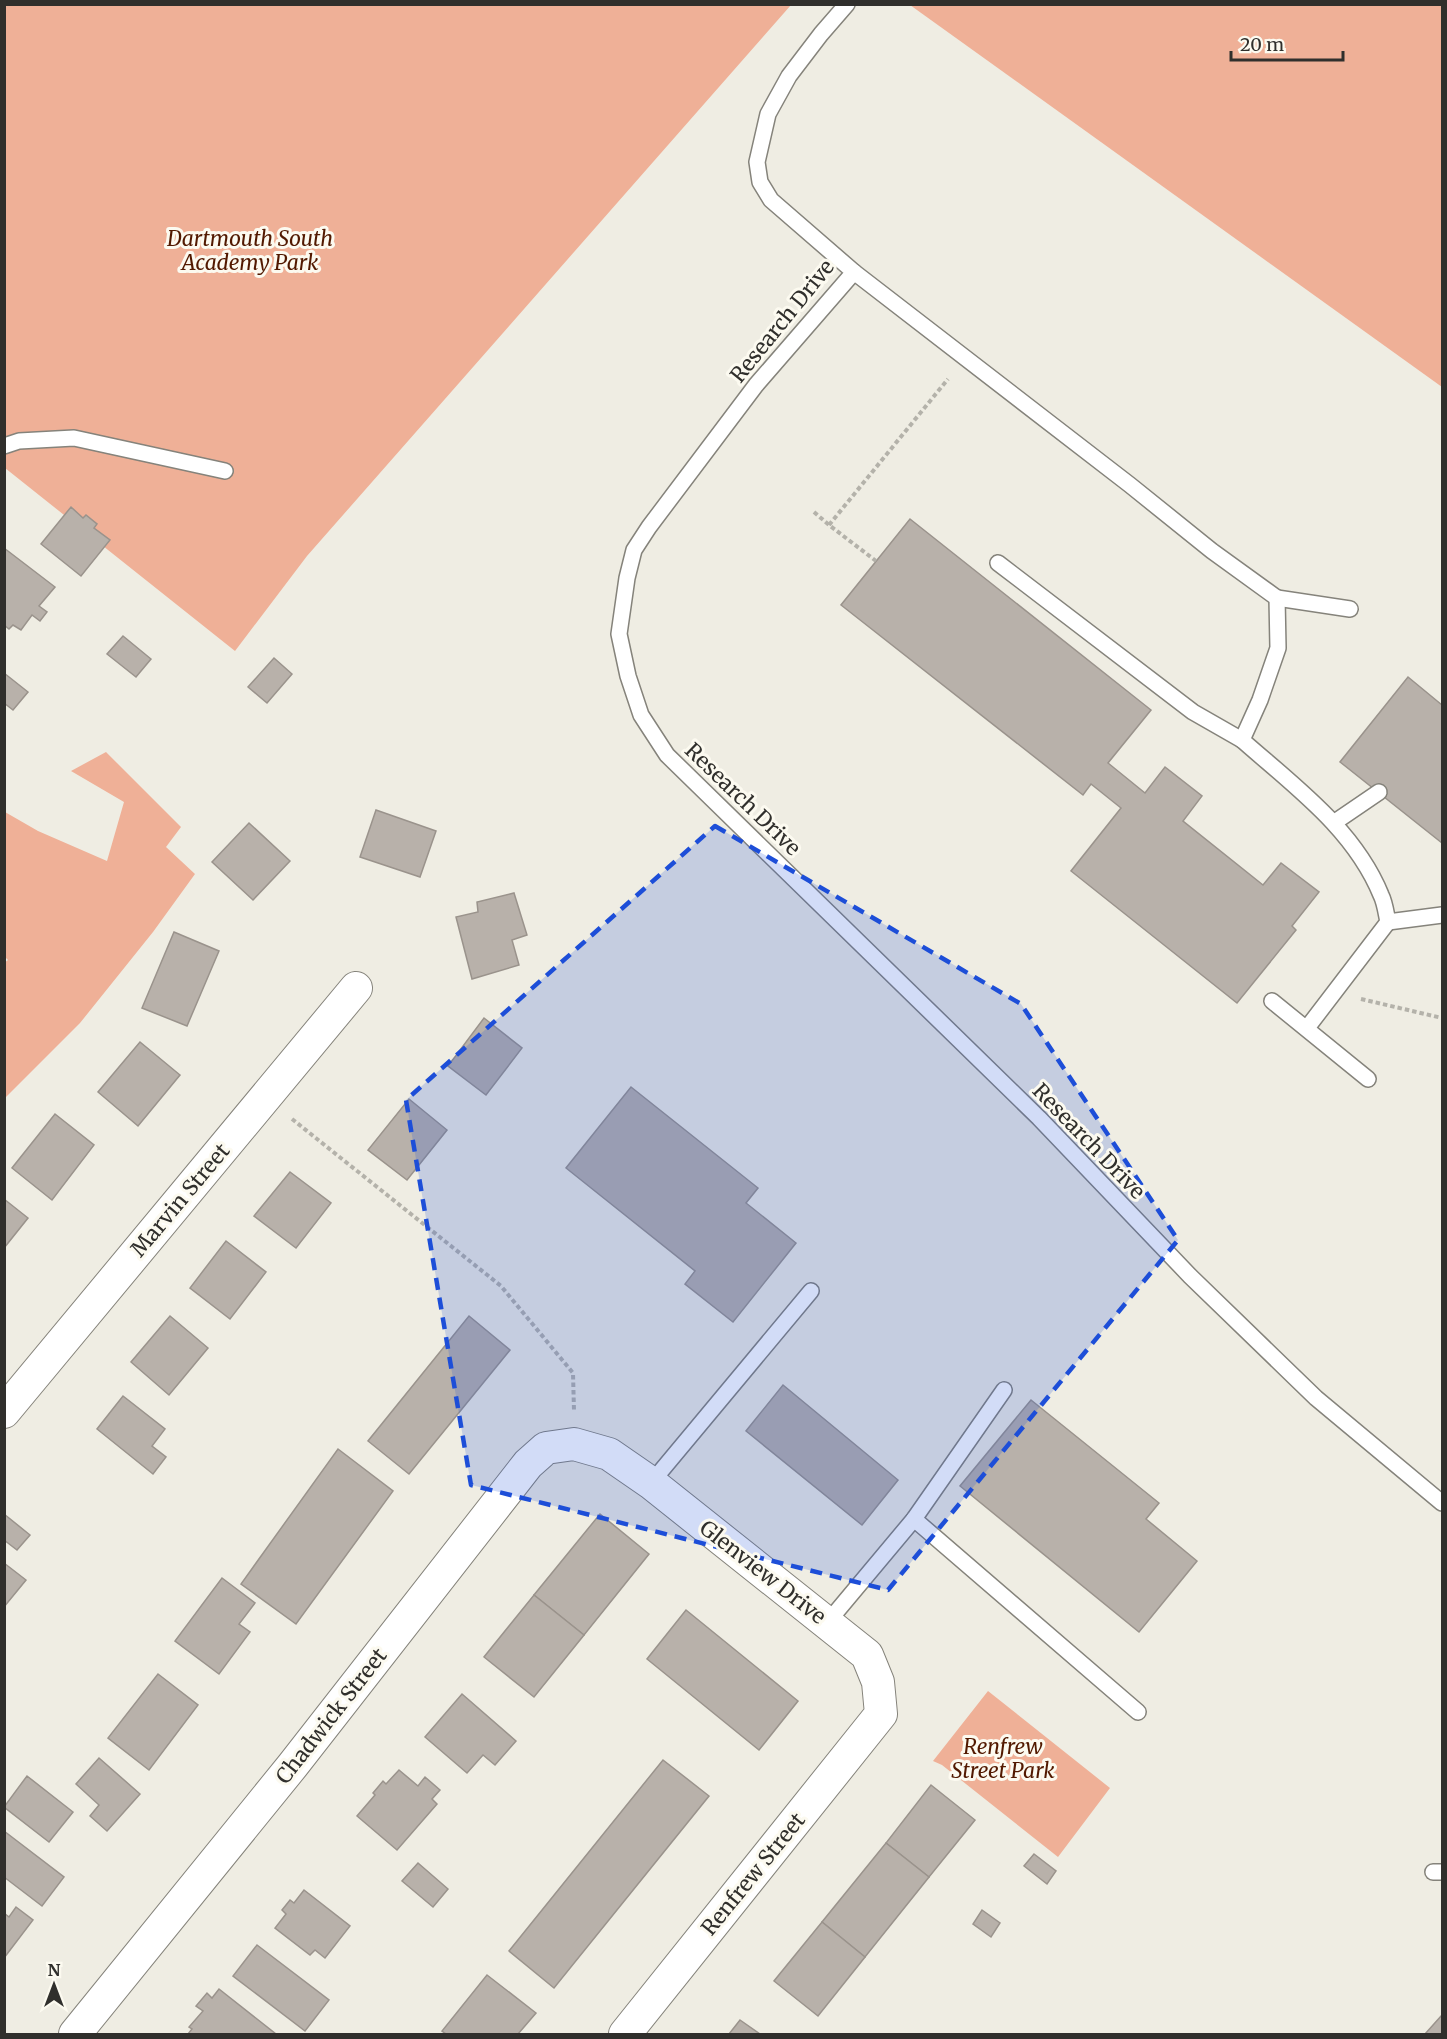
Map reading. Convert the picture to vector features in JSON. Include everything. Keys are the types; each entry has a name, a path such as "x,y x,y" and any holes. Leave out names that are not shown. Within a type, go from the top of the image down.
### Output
{"street":[{"name":"Marvin Street","path":"4,1412 14,1380 266,1097 356,988"},
{"name":"Chadwick Street","path":"75,2034 293,1765 528,1464 546,1448 574,1444 609,1454"},
{"name":"Glenview Drive","path":"609,1454 651,1483 867,1655 878,1682 881,1714"},
{"name":"Renfrew Street","path":"625,2034 881,1714"}],"lane":[{"name":"Research Drive","path":"846,4 789,76 768,114 757,162 760,182 771,200 854,272 756,385 634,550 627,578 619,634 628,676 641,715 667,755 1039,1118 1190,1276 1316,1398 1443,1503"},
{"path":"854,272 1212,551 1277,598 1350,609"},
{"path":"4,446 19,441 74,438 225,471"},
{"path":"998,563 1193,712 1242,740 1335,822 1364,861 1382,896 1389,922"},
{"path":"1242,740 1260,700 1278,648 1277,598"},
{"path":"1335,822 1379,792"},
{"path":"1307,1028 1389,922 1443,915"},
{"path":"1272,1001 1368,1079"},
{"path":"651,1483 811,1290"},
{"path":"827,1623 914,1519 1004,1390"},
{"path":"914,1519 1138,1712"}],"path":[{"path":"829,525 966,358"},
{"path":"814,512 876,561"},
{"path":"1334,993 1443,1017"},
{"path":"266,1097 501,1286 573,1373 574,1444"}],"highlighted area":[{"path":"715,826 1021,1004 1178,1240 888,1590 471,1485 406,1100"}],"green space":[{"name":"Dartmouth South Academy Park","path":"4,5 791,5 307,556 235,651 5,468"},
{"path":"910,5 1442,5 1442,387"},
{"path":"106,752 181,827 166,847 195,874 153,932 80,1023 5,1098 4,963 8,960 4,956 5,812 38,831 107,861 124,802 71,771"},
{"name":"Renfrew Street Park","path":"988,1691 1110,1788 1058,1857 942,1765 933,1761"}],"building":[{"path":"71,507 83,518 86,515 97,524 94,528 110,540 81,576 41,544"},
{"path":"910,519 1151,710 1108,763 1145,793 1165,767 1202,796 1183,821 1263,885 1281,863 1319,892 1292,926 1296,930 1237,1003 1071,871 1121,808 1091,784 1083,795 841,605"},
{"path":"4,548 55,587 39,606 47,612 40,621 32,615 21,630 13,625 9,629 4,625"},
{"path":"123,636 151,659 136,677 107,654"},
{"path":"274,658 292,674 267,703 248,687"},
{"path":"4,673 28,692 13,710 4,703"},
{"path":"1408,677 1442,705 1442,843 1340,762"},
{"path":"376,810 436,831 420,877 360,857"},
{"path":"249,823 290,861 253,900 212,862"},
{"path":"514,893 527,935 512,940 519,965 472,979 456,917 478,912 477,902"},
{"path":"174,932 219,951 187,1026 142,1008"},
{"path":"484,1018 522,1048 486,1095 448,1066"},
{"path":"140,1042 180,1075 138,1126 98,1092"},
{"path":"631,1087 758,1188 746,1203 796,1243 733,1322 685,1284 695,1271 566,1168"},
{"path":"409,1099 447,1130 407,1180 368,1150"},
{"path":"55,1114 94,1145 52,1200 12,1168"},
{"path":"290,1172 331,1203 296,1248 254,1216"},
{"path":"4,1199 28,1218 4,1248"},
{"path":"226,1241 266,1272 230,1319 190,1288"},
{"path":"170,1316 208,1348 169,1395 131,1362"},
{"path":"469,1316 510,1350 409,1474 368,1441"},
{"path":"783,1385 898,1480 862,1525 746,1431"},
{"path":"123,1396 165,1429 152,1446 166,1457 153,1474 97,1429"},
{"path":"1031,1400 1159,1503 1146,1519 1197,1561 1139,1632 960,1486"},
{"path":"338,1449 393,1491 296,1624 241,1584"},
{"path":"4,1514 30,1535 17,1550 4,1540"},
{"path":"600,1514 649,1554 584,1635 534,1595"},
{"path":"4,1563 26,1580 4,1607"},
{"path":"222,1578 255,1603 239,1624 250,1632 219,1674 175,1641"},
{"path":"534,1595 584,1635 534,1697 484,1657"},
{"path":"686,1610 798,1701 759,1750 647,1659"},
{"path":"158,1674 198,1705 149,1770 108,1738"},
{"path":"462,1694 516,1741 495,1765 483,1755 467,1773 425,1737"},
{"path":"99,1758 140,1794 107,1831 90,1816 99,1805 76,1784"},
{"path":"663,1760 709,1796 554,1988 509,1951"},
{"path":"399,1770 418,1786 425,1777 440,1790 432,1799 437,1804 397,1850 357,1816 375,1795 373,1793 383,1781 386,1784"},
{"path":"27,1776 73,1812 49,1842 4,1807"},
{"path":"931,1785 975,1820 929,1877 886,1843"},
{"path":"4,1831 64,1877 42,1906 4,1877"},
{"path":"886,1843 929,1877 865,1957 822,1922"},
{"path":"1034,1854 1056,1871 1047,1884 1024,1866"},
{"path":"418,1863 448,1889 433,1907 402,1881"},
{"path":"304,1890 350,1926 325,1958 315,1950 310,1955 275,1928 286,1914 282,1910 290,1900 294,1903"},
{"path":"16,1907 33,1920 4,1958 4,1913 9,1917"},
{"path":"982,1910 1000,1923 991,1937 973,1924"},
{"path":"822,1922 865,1957 818,2016 774,1981"},
{"path":"257,1945 329,2000 305,2031 233,1976"},
{"path":"487,1975 536,2013 518,2034 446,2034 442,2031"},
{"path":"219,1989 276,2034 188,2034 192,2029 189,2027 203,2011 196,2006 207,1993 212,1998"},
{"path":"1442,2015 1442,2034 1425,2034"},
{"path":"740,2020 760,2034 729,2034"}]}
